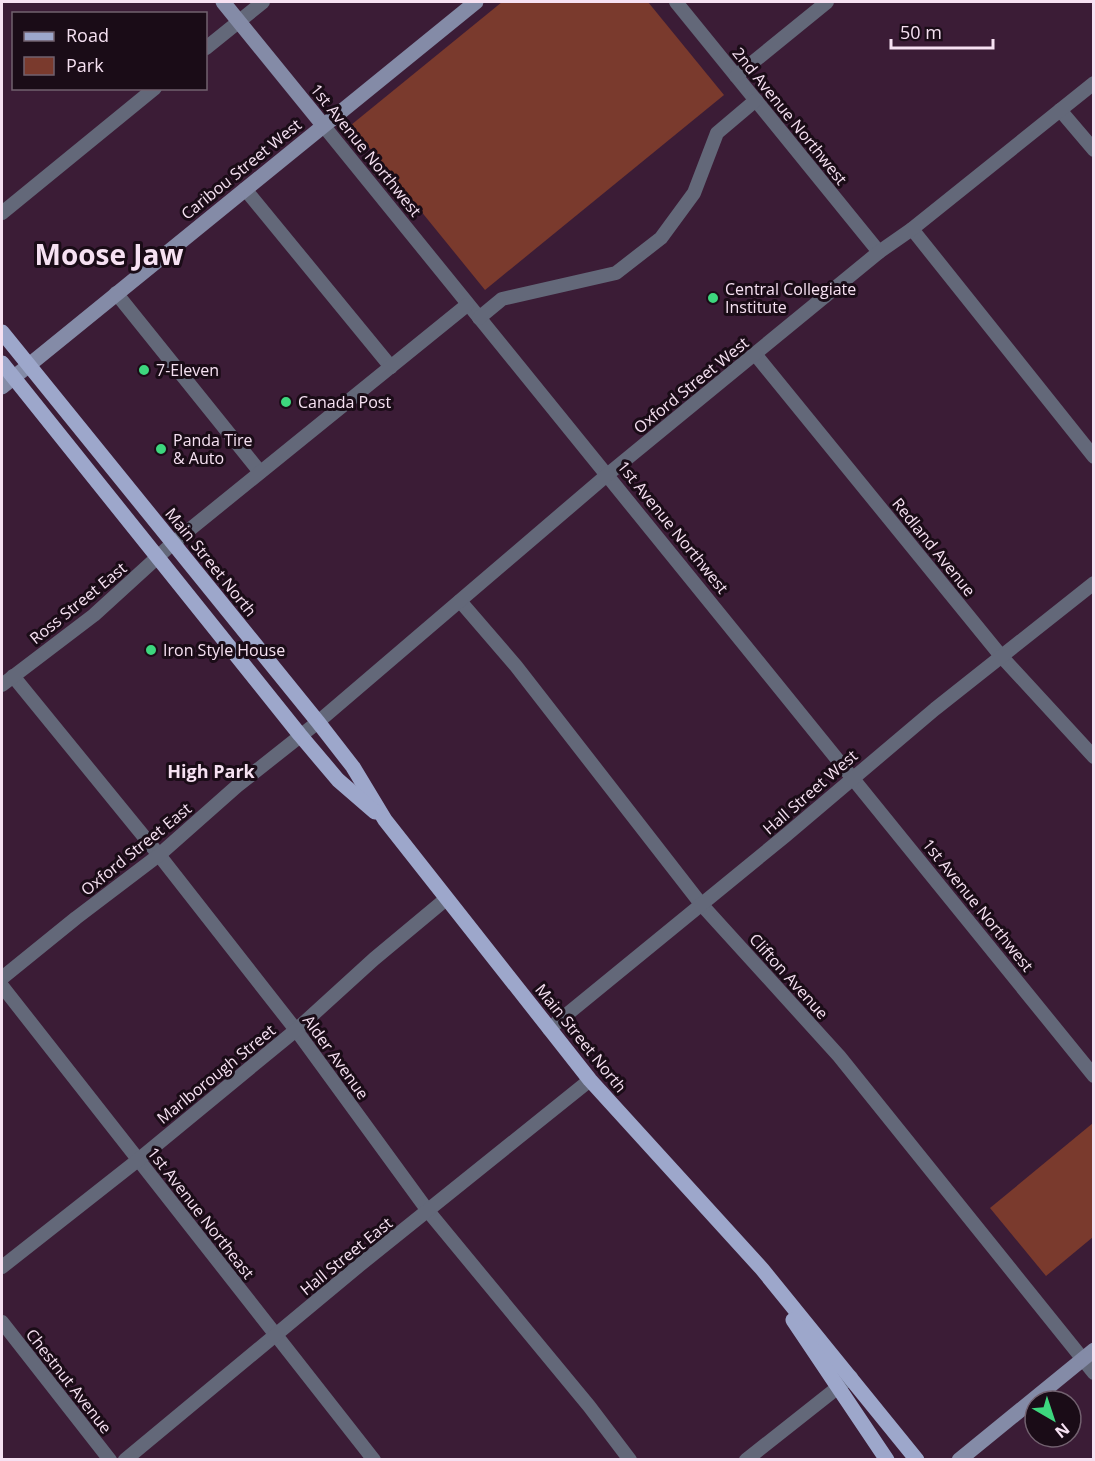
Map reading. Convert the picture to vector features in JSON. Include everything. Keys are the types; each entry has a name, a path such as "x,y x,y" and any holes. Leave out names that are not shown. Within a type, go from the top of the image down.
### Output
{"main road":[{"name":"Main Street North","path":"2,332 318,722 353,767 384,820 590,1080 762,1269 917,1460"},
{"name":"Main Street North","path":"2,363 7,382 158,558 300,735 338,780 384,820"},
{"name":"Main Street North","path":"762,1269 798,1328 887,1460"}],"street":[{"name":"1st Avenue Northwest","path":"223,2 1094,1076"},
{"path":"207,47 263,2"},
{"name":"Caribou Street West","path":"7,382 476,2"},
{"name":"2nd Avenue Northwest","path":"676,2 879,252"},
{"path":"736,76 827,2"},
{"name":"Oxford Street West","path":"318,722 607,475 879,252 912,230 1094,83"},
{"path":"2,213 153,90"},
{"path":"479,318 502,299 616,273 661,238 694,193 717,133 756,100"},
{"path":"1060,110 1094,150"},
{"path":"244,189 391,367"},
{"path":"912,230 1094,457"},
{"path":"116,293 260,472"},
{"name":"Ross Street East","path":"2,685 94,615 173,543 467,305"},
{"name":"Redland Avenue","path":"755,354 1001,656 1094,757"},
{"name":"Hall Street West","path":"549,1029 785,836 852,777 1094,583"},
{"name":"Clifton Avenue","path":"460,601 516,666 701,904 839,1056 1088,1355 1094,1373"},
{"name":"Alder Avenue","path":"13,676 159,855 296,1030 428,1211 589,1406 630,1460"},
{"name":"Oxford Street East","path":"2,978 159,855 237,786 318,722"},
{"name":"Marlborough Street","path":"2,1267 138,1160 296,1030 374,959 446,899"},
{"name":"1st Avenue Northeast","path":"2,986 374,1460"},
{"name":"Hall Street East","path":"125,1460 276,1334 590,1080"},
{"name":"Chestnut Avenue","path":"2,1322 110,1460"},
{"path":"959,1460 1088,1355"},
{"path":"746,1460 851,1377"}],"green space":[{"path":"502,2 648,2 724,95 485,290 351,125"},
{"path":"1093,1123 1093,1237 1046,1276 990,1208"}],"place":[{"name":"Central Collegiate Institute","path":"713,298"},
{"name":"7-Eleven","path":"144,370"},
{"name":"Canada Post","path":"286,402"},
{"name":"Panda Tire & Auto","path":"161,449"},
{"name":"Iron Style House","path":"151,650"}],"district":[{"name":"Moose Jaw","path":"109,255"},
{"name":"High Park","path":"211,772"}]}
